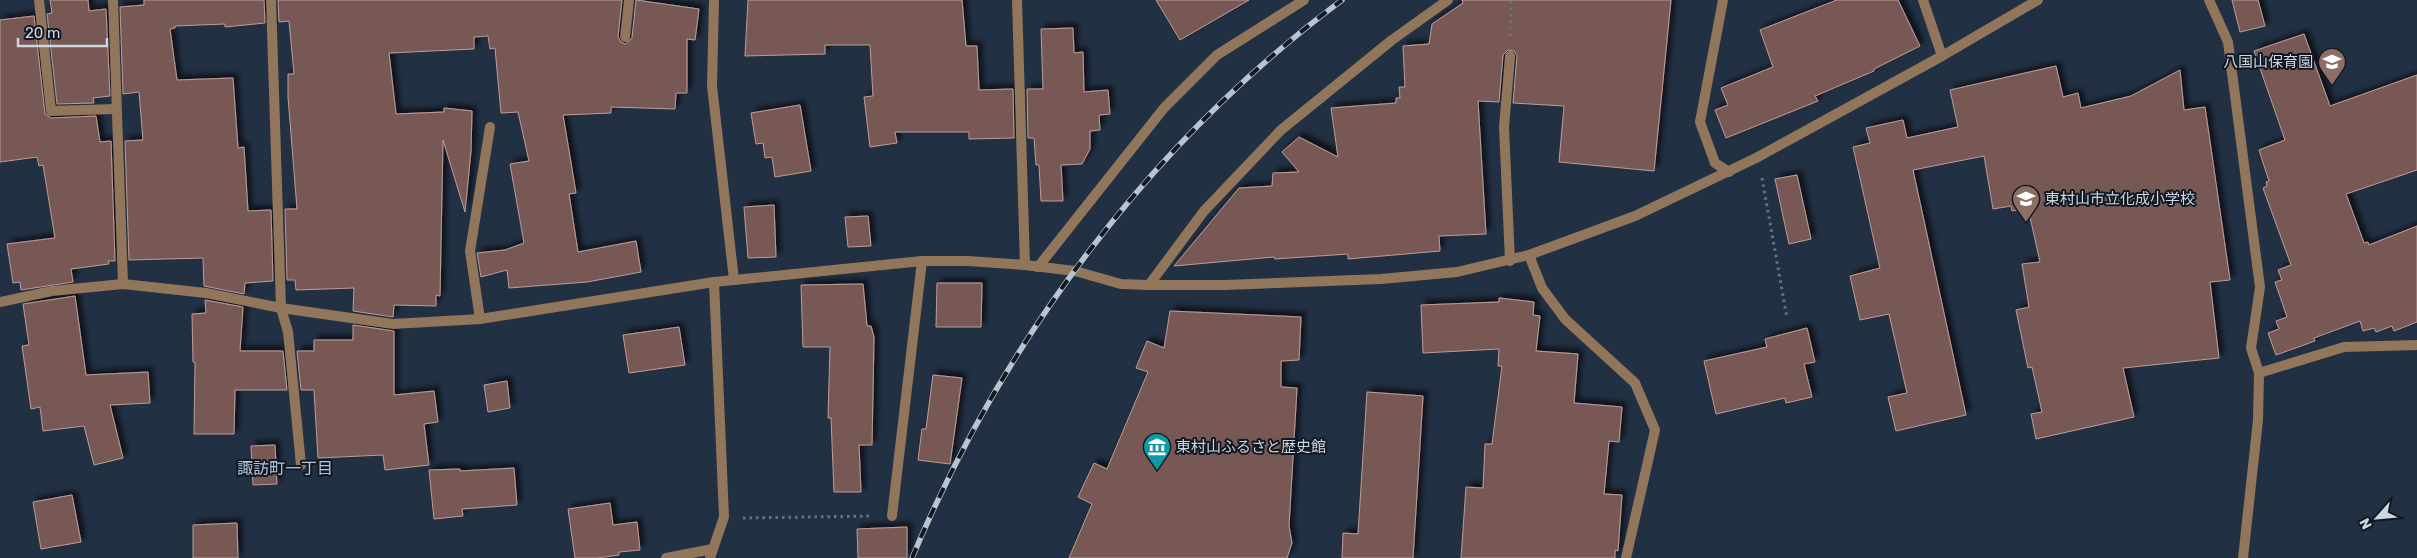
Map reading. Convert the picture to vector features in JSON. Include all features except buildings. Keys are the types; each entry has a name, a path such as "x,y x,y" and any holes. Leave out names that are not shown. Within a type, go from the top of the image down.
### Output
{"street":[{"path":"39,0 51,112 116,108"},
{"path":"113,0 122,284"},
{"path":"271,0 281,308 288,332 301,465"},
{"path":"625,37 629,0"},
{"path":"714,0 712,86 734,280"},
{"path":"1017,0 1025,265"},
{"path":"1038,267 1164,108 1190,81 1217,55 1304,0"},
{"path":"1149,286 1204,211 1281,130 1392,40 1448,0"},
{"path":"1723,0 1700,122 1715,163 1729,172"},
{"path":"1923,0 1942,56"},
{"path":"0,302 52,291 122,284 206,293 281,308 393,324 480,319 714,282 922,262 968,261 1025,265 1074,271 1121,284 1149,286 1381,279 1457,272 1529,255 1634,216 1729,172 1942,56 2038,0"},
{"path":"2209,0 2228,42 2260,287 2252,348 2258,373 2258,420 2243,558"},
{"path":"1510,56 1504,127 1510,260"},
{"path":"480,319 470,251 490,127"},
{"path":"1529,255 1542,288 1565,319 1635,383 1655,430 1626,558"},
{"path":"892,516 922,262"},
{"path":"666,558 712,553 724,517 714,282"},
{"path":"2258,373 2344,347 2417,345"}],"path":[{"path":"1510,56 1511,0"},
{"path":"1761,174 1787,318"},
{"path":"739,518 892,516"}],"railway":[{"path":"912,558 949,477 991,398 1038,323 1090,250 1146,181 1207,116 1272,56 1342,0"}],"place":[{"name":"八国山保育園","path":"2332,86"},
{"name":"東村山市立化成小学校","path":"2026,223"},
{"name":"東村山ふるさと歴史館","path":"1157,471"}],"district":[{"name":"諏訪町一丁目","path":"285,468"}]}
